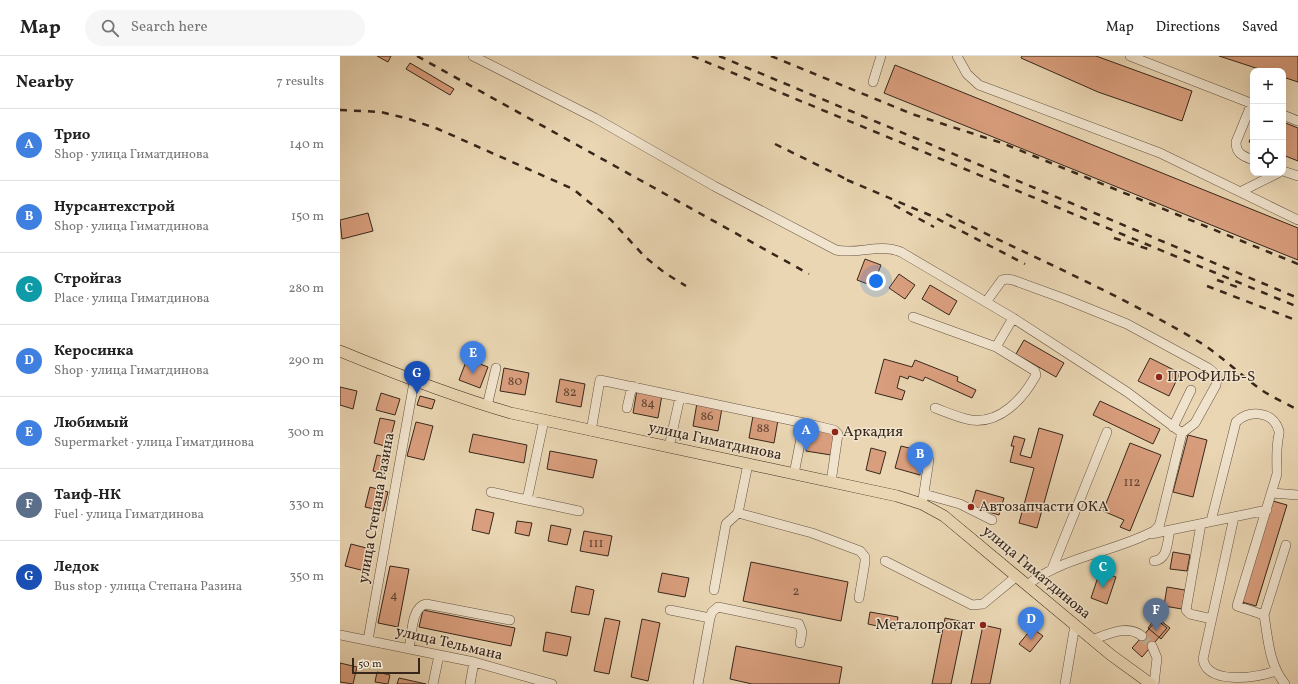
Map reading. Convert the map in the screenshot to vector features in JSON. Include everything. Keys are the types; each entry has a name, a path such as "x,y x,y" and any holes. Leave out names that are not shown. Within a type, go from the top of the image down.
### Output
{"main road":[{"name":"улица Гиматдинова","path":"340,351 414,382 487,406 591,431 897,496 923,499 1092,640 1153,684"}],"street":[{"path":"473,56 595,118 714,186 836,250 853,252 877,248 894,249 1013,318 1127,392 1182,433"},
{"path":"874,82 881,56"},
{"path":"957,56 967,74 979,85 1160,153 1298,220"},
{"path":"1130,56 1250,102"},
{"path":"1250,159 1242,156 1236,148 1236,142 1252,104"},
{"path":"1286,116 1298,121"},
{"path":"1286,172 1298,176"},
{"path":"1240,192 1272,176"},
{"path":"986,302 997,284 1002,280 1007,279 1064,298 1127,324 1208,368 1216,374 1216,385 1195,423 1182,433 1159,526 1148,535"},
{"path":"913,317 996,347 1031,368 1035,371 1036,375 1008,411 993,418 970,420 935,408"},
{"path":"996,347 1013,318"},
{"path":"487,406 496,368"},
{"path":"591,431 600,380 632,386 834,430 838,434 831,482"},
{"name":"улица Степана Разина","path":"368,640 414,382"},
{"path":"627,408 632,386"},
{"path":"1173,427 1191,390"},
{"path":"669,447 680,397"},
{"path":"1211,521 1236,422 1242,416 1251,413 1260,413 1273,420 1279,432 1276,453 1277,474 1237,606 1264,615"},
{"path":"527,500 544,420"},
{"path":"794,474 804,423"},
{"path":"1052,569 1107,432"},
{"path":"929,460 923,499 960,504 992,520"},
{"path":"714,590 726,524 738,513 748,464"},
{"path":"491,492 580,511"},
{"path":"1272,493 1298,495"},
{"path":"1027,585 1052,569 1148,535 1267,510"},
{"path":"738,513 812,534 860,551 865,558 865,562 859,598"},
{"path":"1234,517 1203,659 1204,668 1208,675 1216,682 1229,684 1244,682 1276,671"},
{"path":"1201,524 1186,610 1190,614 1212,619"},
{"path":"1154,561 1160,561 1164,557 1170,530"},
{"path":"1285,684 1276,671 1271,658 1264,615 1286,544"},
{"path":"885,561 972,605 983,604 1017,576"},
{"path":"409,649 416,611 422,605 426,604 510,620"},
{"path":"698,684 701,678 710,618 712,612 718,608 799,624 801,628 800,643"},
{"path":"670,610 710,618"},
{"path":"1065,684 1074,624"},
{"path":"1092,640 1124,630 1139,633 1142,636"},
{"name":"улица Тельмана","path":"340,635 474,662 546,683"},
{"path":"1152,646 1157,658 1153,684"},
{"path":"432,684 439,655"},
{"path":"470,684 474,662"}],"building":[{"path":"377,56 391,56 388,62"},
{"path":"1022,56 1096,56 1192,91 1182,121 1098,92 1021,58"},
{"path":"1219,56 1298,56 1298,82 1286,78 1286,68 1256,68"},
{"path":"410,63 454,89 450,95 406,69"},
{"path":"895,65 1298,228 1298,260 884,93"},
{"path":"1286,123 1298,128 1298,161 1286,156"},
{"path":"368,213 373,231 342,239 340,220"},
{"path":"865,259 881,265 873,286 857,280"},
{"path":"899,274 915,285 905,299 889,288"},
{"path":"930,285 957,301 949,315 922,299"},
{"path":"1024,340 1064,363 1056,377 1016,354"},
{"name":"ПРОФИЛЬ-S","path":"1150,358 1180,373 1169,396 1138,381"},
{"path":"467,359 488,367 480,388 459,380"},
{"path":"884,359 912,367 915,360 958,377 957,381 976,390 972,398 925,377 923,381 909,376 908,379 900,376 897,388 905,391 902,400 875,393"},
{"path":"504,368 529,373 525,395 500,391"},
{"path":"560,379 585,384 581,407 556,402"},
{"path":"340,387 357,391 353,409 340,405"},
{"path":"637,390 662,395 658,418 633,413"},
{"path":"381,393 400,399 395,415 376,410"},
{"path":"420,396 435,400 432,409 417,405"},
{"path":"1100,401 1160,429 1153,444 1093,415"},
{"path":"697,403 722,408 718,431 693,426"},
{"path":"753,416 778,420 774,443 749,438"},
{"path":"380,418 395,421 388,447 374,443"},
{"path":"416,422 433,426 424,460 407,456"},
{"path":"810,428 835,432 831,455 806,451"},
{"path":"1039,428 1063,435 1037,528 1019,523 1034,468 1010,462 1014,446 1011,446 1014,436 1025,439 1020,455 1031,458"},
{"path":"473,434 527,445 524,463 469,452"},
{"path":"1188,435 1207,440 1193,497 1173,492"},
{"path":"1130,443 1161,455 1130,531 1120,527 1124,520 1103,511"},
{"path":"901,446 925,452 920,475 895,468"},
{"path":"871,448 886,452 880,474 866,470"},
{"path":"550,451 597,460 593,478 547,469"},
{"path":"377,455 388,458 384,474 373,471"},
{"path":"370,487 388,492 383,511 365,507"},
{"path":"976,490 1004,498 999,515 971,507"},
{"path":"1273,501 1287,505 1256,606 1242,602"},
{"path":"476,509 494,513 489,534 472,530"},
{"path":"517,521 532,523 529,536 515,533"},
{"path":"551,525 571,529 567,545 548,541"},
{"path":"584,531 612,536 608,556 580,551"},
{"path":"351,544 374,550 369,572 345,566"},
{"path":"1173,552 1190,555 1187,571 1170,569"},
{"path":"751,562 848,582 841,621 743,601"},
{"path":"390,566 409,569 398,627 378,623"},
{"path":"1100,571 1116,577 1107,604 1091,598"},
{"path":"662,573 689,578 685,597 658,592"},
{"path":"576,586 594,590 589,615 571,612"},
{"path":"1167,587 1185,590 1182,609 1164,606"},
{"path":"423,610 515,628 511,646 419,627"},
{"path":"870,612 898,617 896,630 868,624"},
{"path":"1156,617 1170,628 1161,639 1148,628"},
{"path":"605,618 620,621 609,674 594,671"},
{"path":"945,618 964,622 951,684 932,684"},
{"path":"642,619 660,623 648,681 631,677"},
{"path":"1157,620 1167,628 1142,657 1132,648"},
{"path":"983,625 1001,629 990,684 971,684"},
{"path":"1032,628 1043,636 1030,652 1019,644"},
{"path":"546,632 571,637 567,656 543,651"},
{"path":"736,646 842,667 839,684 752,684 730,679"},
{"path":"340,663 357,667 353,684 340,682"},
{"path":"377,672 390,675 388,684 375,682"},
{"path":"399,678 426,684 397,684"}],"tunnel":[{"path":"1142,636 1152,646"}],"railway":[{"path":"417,56 809,274"},
{"path":"692,56 1298,307"},
{"path":"719,56 1298,298"},
{"path":"771,56 912,114 1002,143 1298,264"},
{"path":"340,110 381,112 409,119 438,129 573,189 611,220 645,257 665,273 686,286"},
{"path":"775,144 852,182"},
{"path":"847,180 932,216 1025,264"},
{"path":"894,205 934,227"},
{"path":"946,214 1135,306 1196,340 1222,358 1263,391 1298,410"},
{"path":"1114,238 1148,249"},
{"path":"1217,280 1243,289"},
{"path":"1207,286 1298,321"}],"place":[{"name":"Любимый","path":"473,374"},
{"name":"ПРОФИЛЬ-S","path":"1159,377"},
{"name":"Ледок","path":"417,394"},
{"name":"Аркадия","path":"835,432"},
{"name":"Трио","path":"806,451"},
{"name":"Нурсантехстрой","path":"920,475"},
{"name":"Автозапчасти ОКА","path":"971,507"},
{"name":"Стройгаз","path":"1103,588"},
{"name":"Металопрокат","path":"983,625"},
{"name":"Таиф-НК","path":"1156,631"},
{"name":"Керосинка","path":"1031,640"}]}
